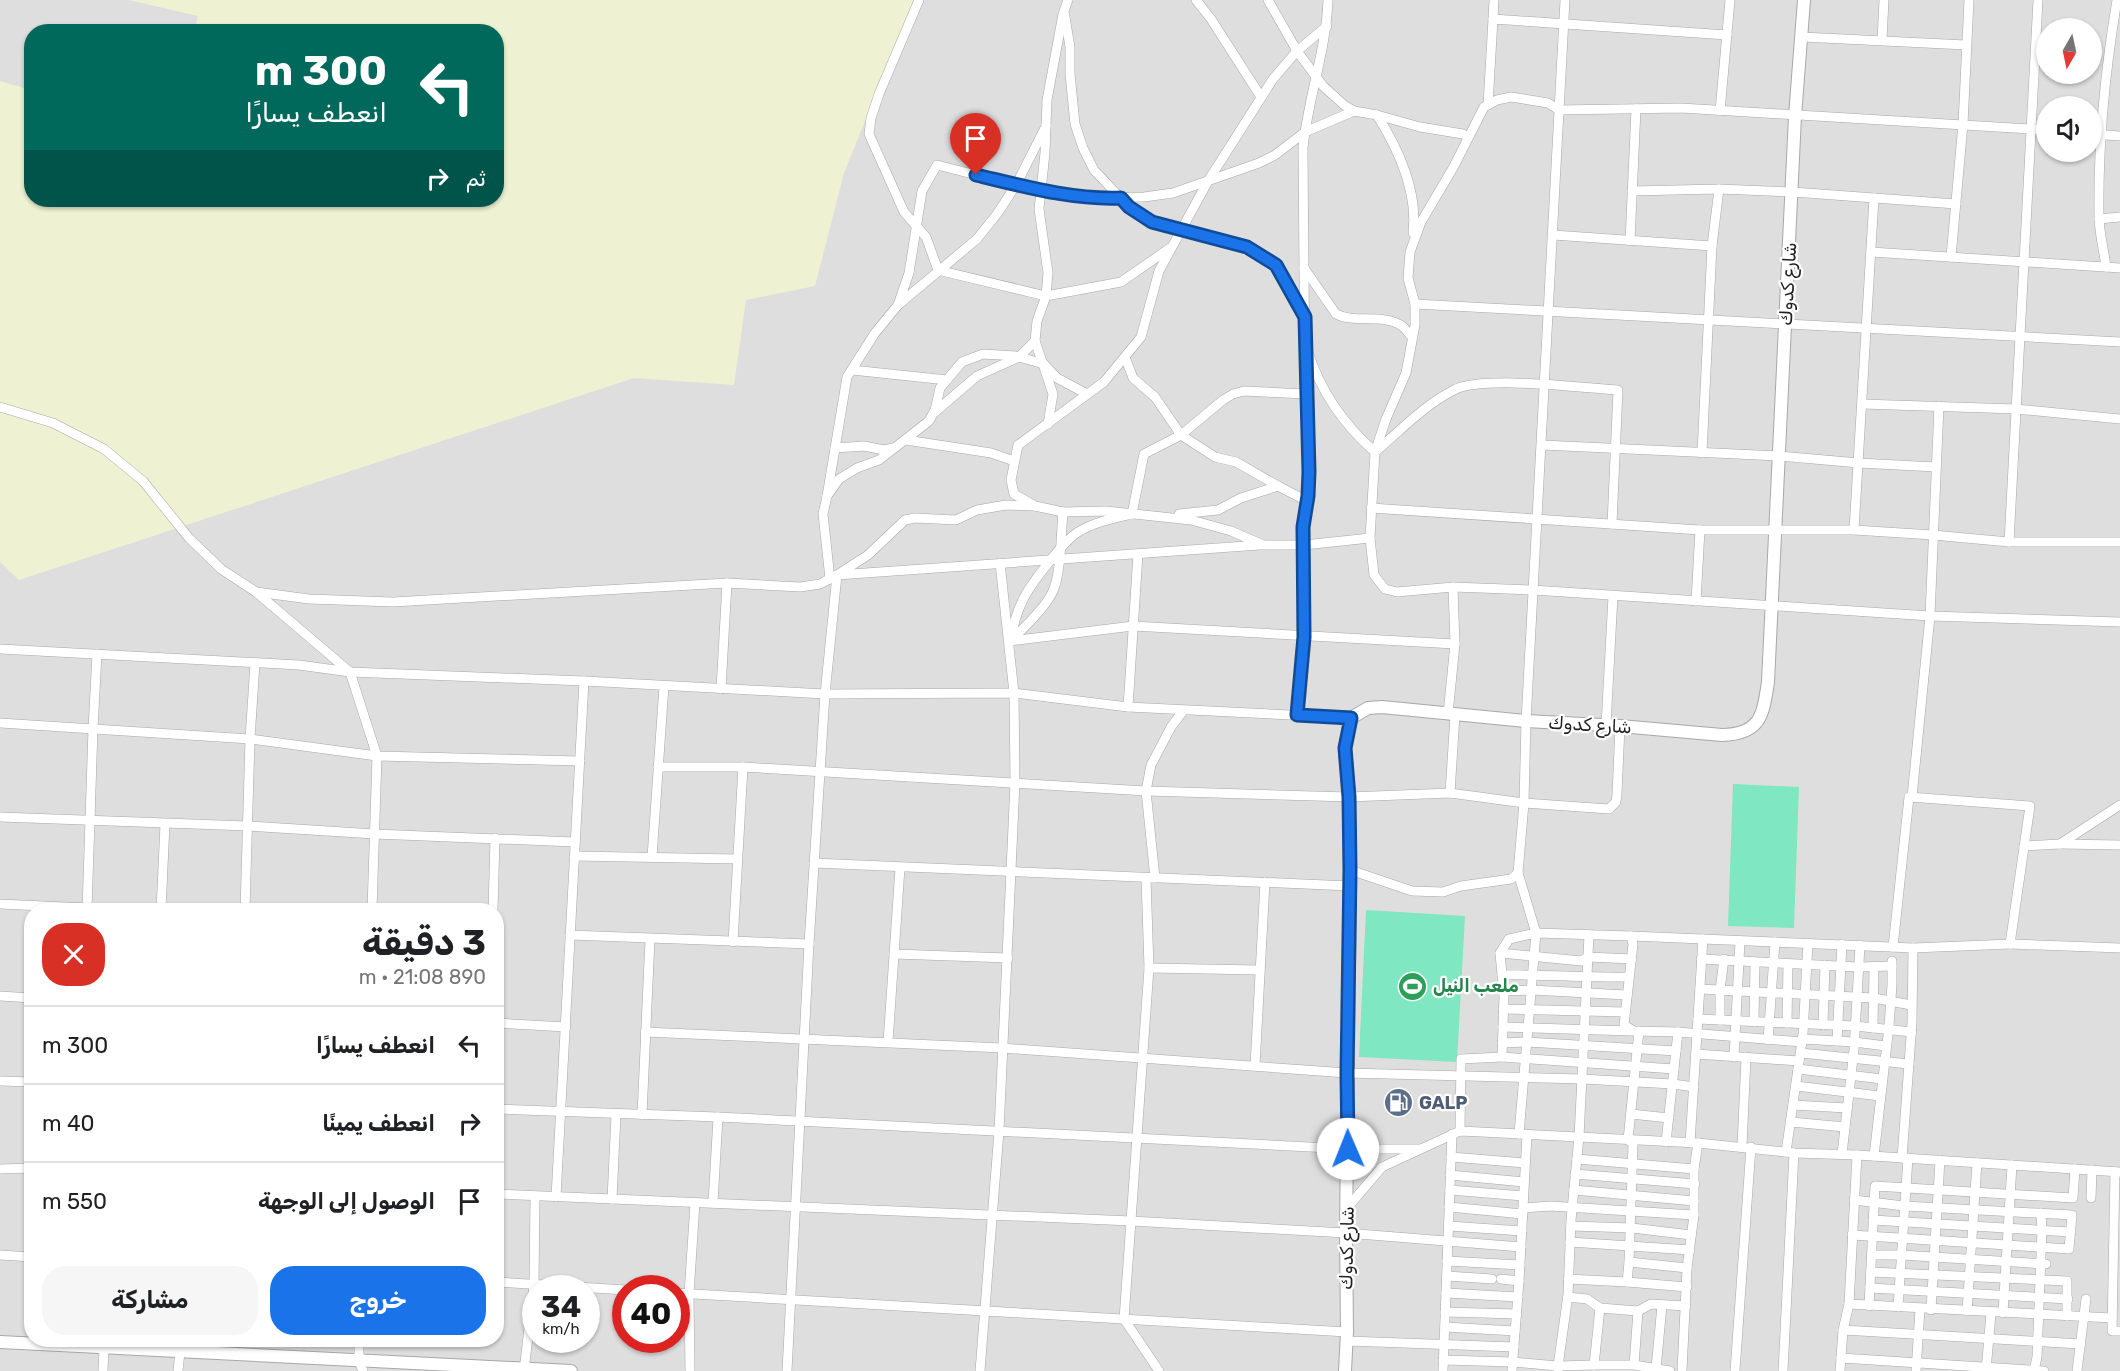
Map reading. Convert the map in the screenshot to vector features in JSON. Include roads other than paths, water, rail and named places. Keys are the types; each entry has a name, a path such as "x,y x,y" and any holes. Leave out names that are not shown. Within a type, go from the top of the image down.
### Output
{"street":[{"path":"919,0 879,94 871,118 869,134 904,212 926,237 938,270"},
{"path":"1048,424 1053,394 1035,341 1037,321 1046,296 1048,273 1039,209 1047,100 1067,0"},
{"path":"1196,0 1261,98"},
{"path":"1268,0 1297,51 1323,86 1354,111 1420,127 1463,134 1468,137"},
{"path":"1297,715 1304,637 1303,527 1309,472 1305,394 1303,163 1305,132 1326,26 1328,0"},
{"path":"1488,105 1494,0"},
{"path":"1512,1367 1525,1163 1524,1077 1536,933 1518,873 1524,803 1526,721 1565,0"},
{"path":"1720,111 1730,0"},
{"name":"شارع كدوك","path":"1345,1371 1350,870 1349,797 1345,748 1351,718 1368,708 1382,707 1451,715 1722,735 1734,735 1753,728 1760,719 1767,690 1777,529 1795,116 1804,0"},
{"path":"1882,40 1884,0"},
{"path":"1951,257 1963,124 1969,0"},
{"path":"2009,542 2038,0"},
{"path":"2117,0 2108,52 2102,135 2120,136"},
{"path":"1064,11 1070,46 1075,124 1094,170 1129,207 1152,222 1247,247 1276,265 1305,317"},
{"path":"1493,19 1564,22 1727,35"},
{"path":"1035,506 1014,494 1011,480 1018,445 1104,382 1141,337 1159,271 1208,182 1273,80 1297,51 1326,26"},
{"path":"1802,37 1966,45"},
{"path":"2108,52 2120,52"},
{"path":"1410,252 1421,222 1441,190 1484,107 1497,99 1510,97 1548,103 1559,111 1636,109 1720,111 2036,129"},
{"path":"1630,241 1636,109"},
{"path":"897,305 909,273 922,191 937,165 1016,184 1091,198 1121,198 1173,193 1259,163 1275,155 1305,132 1354,111"},
{"path":"1377,115 1396,149 1407,177 1415,209 1408,278 1415,304 1412,337 1406,373 1386,419 1375,452 1370,538 1374,575 1385,589 1396,592 1453,587 1533,590 1930,616 2120,622"},
{"path":"787,1371 809,944 834,577 823,514 847,377 875,333 897,305 977,239 997,214 1016,184 1046,126"},
{"path":"2101,162 2099,219 2106,267"},
{"path":"1632,191 1719,189 1956,204"},
{"path":"1702,453 1712,246 1719,189"},
{"path":"1854,530 1874,198"},
{"path":"2099,219 2120,217"},
{"path":"1553,235 1712,246"},
{"path":"938,270 1046,296 1121,282 1172,246"},
{"path":"1871,252 2120,268"},
{"path":"1304,268 1336,314 1344,318 1392,322 1401,326 1412,337"},
{"path":"1415,304 2120,342"},
{"path":"932,415 959,389 977,376 1019,357 1035,341"},
{"path":"1305,341 1314,369 1335,408 1353,431 1375,452"},
{"path":"827,496 839,479 857,468 879,460 929,421 940,388 962,362 983,354 1019,357 1044,364 1057,378 1087,394"},
{"path":"1125,357 1133,378 1155,397 1181,435 1215,457 1236,462 1306,501"},
{"path":"852,370 947,380"},
{"path":"1375,452 1431,404 1456,389 1472,383 1618,390 1612,524"},
{"path":"1132,514 1144,454 1181,435 1223,399 1244,391 1305,394"},
{"path":"1862,404 2016,409 2120,419"},
{"path":"1912,798 1930,616 1939,406"},
{"path":"0,407 53,423 104,449 143,481 189,538 221,569 256,592 350,672 377,756 372,903"},
{"path":"906,440 991,453 1014,462"},
{"path":"1542,445 1779,456 1936,467"},
{"path":"835,448 864,446 884,450 896,448"},
{"path":"1156,516 1218,510 1241,498 1278,486"},
{"path":"256,592 309,599 393,602 727,583 800,587 820,584 834,577 868,555 905,520 915,518 956,520 977,510 1006,505 1035,506 1063,513 1107,511 1191,520 1231,531 1264,545"},
{"path":"1371,508 1700,530 1854,530 2009,542 2120,542"},
{"path":"1010,641 1033,618 1053,591 1063,513"},
{"path":"1010,641 1014,622 1028,590 1078,532 1107,520 1132,514"},
{"path":"1696,601 1700,530"},
{"path":"834,577 1057,556 1304,545 1370,538"},
{"path":"1128,707 1138,554"},
{"path":"980,1371 999,1131 1008,958 1009,873 1015,783 1014,693 1000,563"},
{"path":"721,689 727,583"},
{"path":"1450,793 1455,644 1453,587"},
{"path":"1606,725 1613,596"},
{"path":"1010,641 1133,626 1455,644"},
{"path":"0,649 255,663 350,672 584,681 825,694 1014,693 1128,707 1351,718"},
{"path":"87,903 97,654"},
{"path":"245,903 250,739 255,663"},
{"path":"556,1197 584,681"},
{"path":"652,857 664,686"},
{"path":"1155,878 1146,791 1151,765 1171,727 1183,711"},
{"path":"0,723 250,739 377,756 580,761"},
{"path":"658,767 742,766 1146,791 1349,797 1450,793 1524,803 1610,809 1616,802 1617,794 1620,726"},
{"path":"733,942 742,766"},
{"path":"1893,947 1909,797 2030,806 2010,944"},
{"path":"2060,844 2120,805"},
{"path":"0,817 575,842"},
{"path":"161,903 165,824"},
{"path":"493,903 495,838"},
{"path":"2024,846 2120,844"},
{"path":"574,856 737,859"},
{"path":"814,863 1350,886"},
{"path":"888,1042 900,868"},
{"path":"1350,870 1412,891 1443,891 1511,879 1518,873"},
{"path":"1155,878 1146,878 1149,968 1124,1319 1159,1371"},
{"path":"1255,1065 1265,882"},
{"path":"0,904 24,905"},
{"path":"1502,1058 1503,991 1500,953 1509,939 1536,933 1913,948 2010,944 2120,948"},
{"path":"570,935 809,944"},
{"path":"1558,1369 1568,1297 1589,935"},
{"path":"1631,936 1632,959 1624,1025 1637,1031"},
{"path":"642,1115 650,939"},
{"path":"1682,1371 1687,1268 1694,1215 1694,1087 1702,939"},
{"path":"1734,1057 1740,941"},
{"path":"1768,1040 1775,942"},
{"path":"1783,1371 1791,1122 1804,1024 1808,943"},
{"path":"1837,1041 1842,944"},
{"path":"1842,1154 1853,1058 1860,945"},
{"path":"1898,1307 1906,1188 1905,1158 1913,948"},
{"path":"1500,953 1581,961 1588,957 1632,959"},
{"path":"894,954 1008,958"},
{"path":"1701,959 1858,967 1892,964 1885,1062 1874,1156"},
{"path":"1720,1020 1720,990 1724,959"},
{"path":"1754,1022 1755,963"},
{"path":"1787,1023 1788,964"},
{"path":"1823,1025 1825,965"},
{"path":"1873,1028 1874,967"},
{"path":"1149,968 1260,970"},
{"path":"1502,975 1629,977"},
{"path":"1892,985 1912,987"},
{"path":"1700,989 1874,998 1911,1005"},
{"path":"1503,991 1531,990 1627,995"},
{"path":"0,996 24,998"},
{"path":"1503,1009 1625,1012"},
{"path":"1698,1018 1855,1026 1911,1032"},
{"path":"504,1023 566,1027"},
{"path":"1503,1027 1678,1032 1735,1038 1837,1041 1886,1046"},
{"path":"1628,1140 1636,1066 1637,1031"},
{"path":"645,1032 1142,1056 1347,1073 1634,1081 1694,1087"},
{"path":"1666,1142 1678,1032"},
{"path":"1502,1042 1637,1047 1676,1051"},
{"path":"1696,1054 1799,1061 1853,1058 1909,1064"},
{"path":"1736,1371 1747,1147 1746,1058"},
{"path":"1443,1371 1451,1157 1456,1132 1461,1059 1525,1059 1674,1069"},
{"path":"1799,1061 1851,1075 1882,1079"},
{"path":"0,1081 24,1082"},
{"path":"1796,1086 1880,1096"},
{"path":"1793,1105 1847,1108"},
{"path":"504,1109 718,1117 1348,1149 1420,1149"},
{"path":"612,1199 616,1114"},
{"path":"1631,1114 1669,1118"},
{"path":"713,1203 718,1117"},
{"path":"1791,1122 1845,1127"},
{"path":"1348,1207 1382,1167 1456,1132 1694,1143 1790,1152 2117,1172 2117,1249 2112,1331 2120,1331"},
{"path":"1627,1282 1634,1144 1628,1140"},
{"path":"1840,1371 1843,1330 1849,1304 1857,1155"},
{"path":"1451,1157 1525,1163"},
{"path":"1576,1158 1694,1169"},
{"path":"1931,1310 1940,1160"},
{"path":"1967,1311 1977,1163"},
{"path":"2003,1313 2012,1165"},
{"path":"0,1169 24,1168"},
{"path":"1869,1305 1875,1186 2073,1198 2075,1169"},
{"path":"2091,1198 2092,1170"},
{"path":"1575,1174 1695,1184"},
{"path":"1450,1175 1524,1182"},
{"path":"1450,1190 1523,1196"},
{"path":"1574,1190 1694,1201"},
{"path":"504,1194 1131,1221 1346,1233 1521,1247"},
{"path":"534,1275 535,1196"},
{"path":"1852,1236 2069,1249 2072,1215 1904,1206 1854,1200"},
{"path":"690,1279 695,1203"},
{"path":"1449,1207 1523,1211 1572,1208 1694,1215"},
{"path":"2034,1371 2043,1264 2041,1214"},
{"path":"1873,1220 2071,1232"},
{"path":"1449,1226 1522,1231"},
{"path":"1571,1226 1630,1228 1691,1235"},
{"path":"1570,1242 1689,1250"},
{"path":"1872,1256 1901,1255 1934,1259 2043,1264"},
{"path":"0,1256 24,1257"},
{"path":"1447,1261 1520,1265"},
{"path":"1629,1262 1687,1268"},
{"path":"1871,1272 2067,1281 2067,1316"},
{"path":"1447,1276 1519,1281"},
{"path":"1569,1279 1687,1287"},
{"path":"504,1283 522,1284"},
{"path":"1870,1288 2068,1299"},
{"path":"1446,1293 1518,1297"},
{"path":"690,1294 1124,1319 1347,1337 1514,1347"},
{"path":"1568,1297 1587,1299 1600,1308 1638,1311 1651,1304 1686,1306"},
{"path":"2077,1371 2085,1299"},
{"path":"1849,1304 2112,1318"},
{"path":"1656,1369 1662,1305"},
{"path":"1594,1365 1600,1308"},
{"path":"1916,1367 1920,1309"},
{"path":"1634,1365 1638,1311"},
{"path":"1445,1312 1516,1314"},
{"path":"1987,1369 1991,1312"},
{"path":"1444,1327 1515,1331"},
{"path":"1843,1330 2081,1344"},
{"path":"0,1342 24,1343"},
{"path":"87,1347 116,1347"},
{"path":"163,1347 180,1352 361,1366 571,1371"},
{"path":"360,1347 361,1366"},
{"path":"103,1371 104,1348"},
{"path":"178,1371 180,1352"},
{"path":"524,1370 526,1353"},
{"path":"690,1353 690,1371"},
{"path":"1841,1358 1916,1367 2044,1371"},
{"path":"1443,1360 1558,1369 1594,1365 1634,1365 1670,1371"}],"place":[{"name":"ملعب النيل","path":"1412,986"},
{"name":"GALP","path":"1398,1103"}]}
